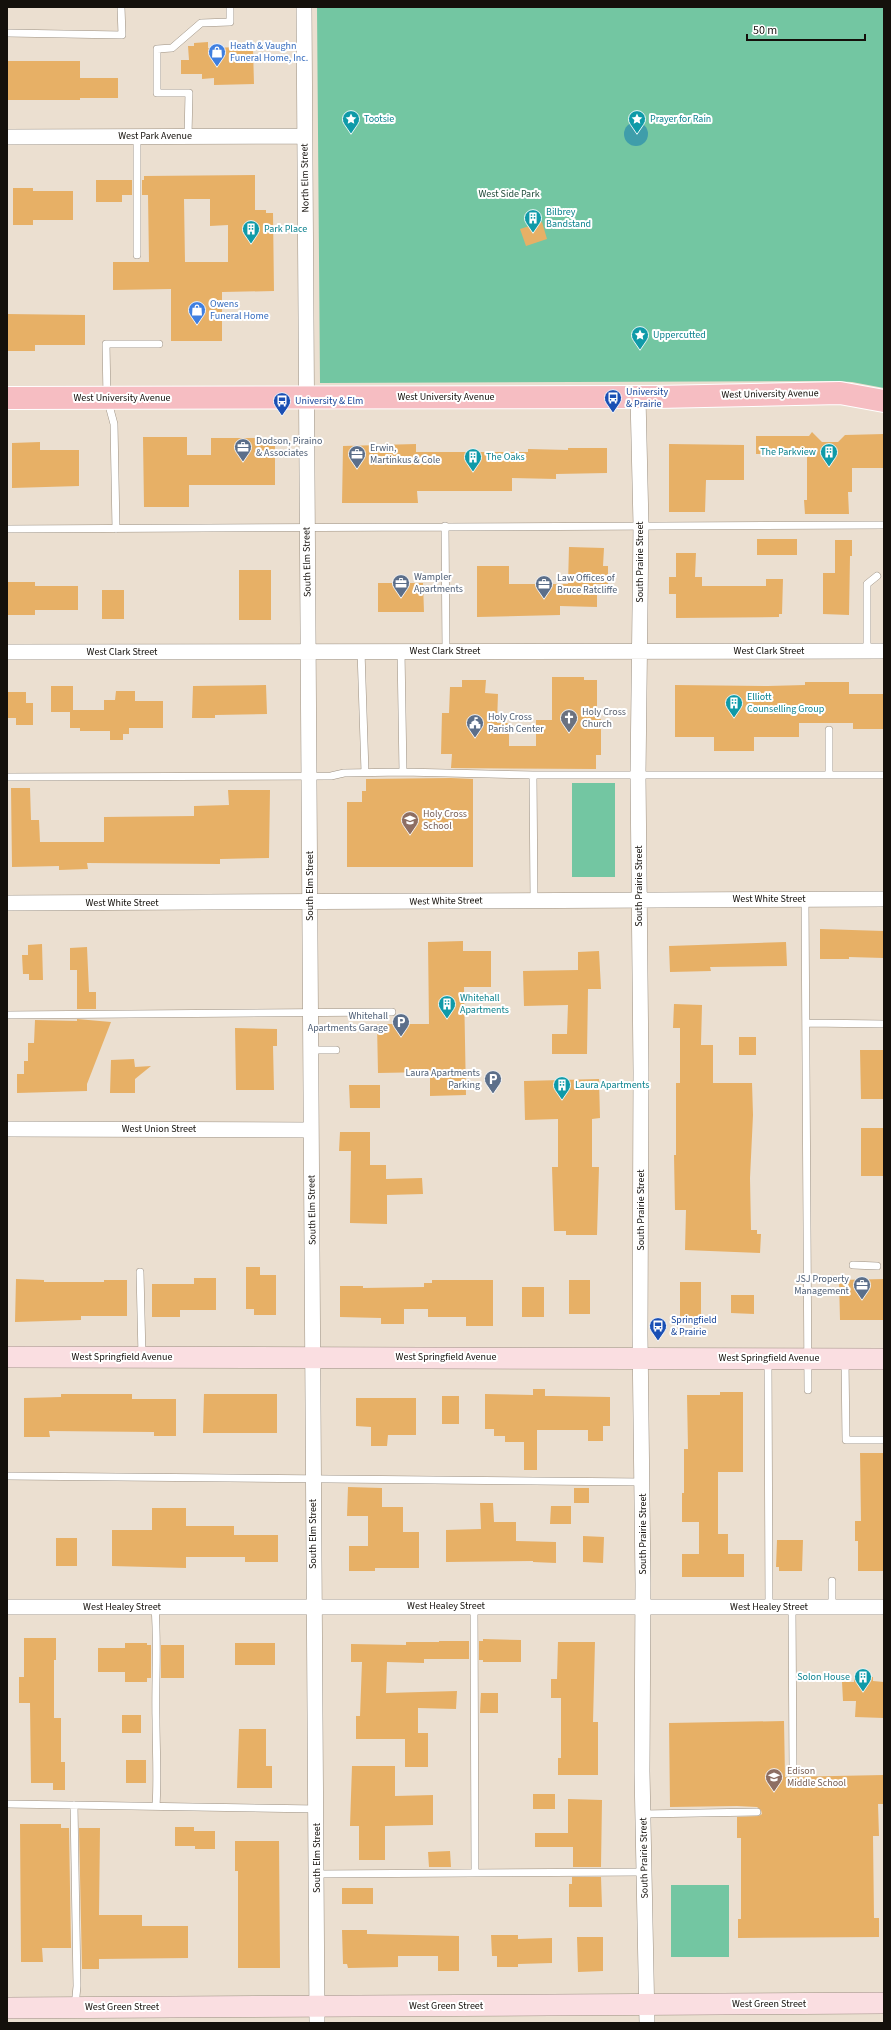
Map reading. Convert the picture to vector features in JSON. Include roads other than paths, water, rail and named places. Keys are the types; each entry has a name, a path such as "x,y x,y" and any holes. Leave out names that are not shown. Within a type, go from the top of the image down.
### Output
{"main road":[{"name":"West University Avenue","path":"7,398 638,397 840,393 884,401"},
{"name":"West Springfield Avenue","path":"7,1357 884,1358"},
{"name":"West Green Street","path":"7,2008 75,2007 317,2014 647,2014 884,2004"}],"street":[{"name":"North Elm Street","path":"304,7 306,397"},
{"name":"West Park Avenue","path":"7,137 304,136"},
{"name":"South Elm Street","path":"306,397 310,776 317,2014"},
{"name":"South Prairie Street","path":"638,397 641,525 638,775 643,1482 643,1814 647,2014"},
{"name":"West Clark Street","path":"7,652 884,651"},
{"name":"West White Street","path":"7,903 884,899"},
{"name":"West Union Street","path":"7,1129 311,1130"},
{"name":"West Healey Street","path":"7,1607 884,1607"}],"lane":[{"path":"7,33 122,35 121,7"},
{"path":"188,136 190,93 157,93 157,49 172,48 200,23 230,22 230,7"},
{"path":"137,136 137,256"},
{"path":"116,529 114,424 107,398 106,344 159,344"},
{"path":"7,529 884,525"},
{"path":"445,526 446,651"},
{"path":"867,651 867,584 877,576"},
{"path":"361,651 365,772"},
{"path":"401,651 403,772"},
{"path":"829,730 829,775"},
{"path":"7,778 331,776 365,772 533,775 884,774"},
{"path":"533,775 534,900"},
{"path":"805,899 807,1023 808,1390"},
{"path":"7,1015 392,1012"},
{"path":"807,1023 884,1024"},
{"path":"311,1050 336,1050"},
{"path":"853,1265 877,1266"},
{"path":"140,1272 142,1357"},
{"path":"768,1358 769,1607"},
{"path":"845,1358 846,1440 884,1440"},
{"path":"7,1476 643,1482"},
{"path":"832,1581 832,1607"},
{"path":"474,1606 475,1873"},
{"path":"155,1607 157,1626 156,1720 158,1782 156,1806"},
{"path":"792,1607 793,1769"},
{"path":"7,1804 316,1809"},
{"path":"74,1805 77,1986 75,2007"},
{"path":"643,1814 757,1812"},
{"path":"317,1874 644,1872"}],"water":[{"path":"636,122 644,126 648,134 644,142 636,146 628,142 624,134 628,126"}],"place":[{"name":"Heath & Vaughn Funeral Home, Inc.","path":"217,67"},
{"name":"Tootsie","path":"351,134"},
{"name":"Prayer for Rain","path":"637,134"},
{"name":"Bilbrey Bandstand","path":"533,233"},
{"name":"Park Place","path":"251,244"},
{"name":"Owens Funeral Home","path":"197,325"},
{"name":"Uppercutted","path":"640,350"},
{"name":"University & Prairie","path":"613,413"},
{"name":"University & Elm","path":"282,416"},
{"name":"Dodson, Piraino & Associates","path":"243,462"},
{"name":"The Parkview","path":"829,467"},
{"name":"Erwin, Martinkus & Cole","path":"357,469"},
{"name":"The Oaks","path":"473,472"},
{"name":"Wampler Apartments","path":"401,598"},
{"name":"Law Offices of Bruce Ratcliffe","path":"544,599"},
{"name":"Elliott Counselling Group","path":"734,718"},
{"name":"Holy Cross Church","path":"569,733"},
{"name":"Holy Cross Parish Center","path":"475,738"},
{"name":"Holy Cross School","path":"410,835"},
{"name":"Whitehall Apartments","path":"447,1019"},
{"name":"Whitehall Apartments Garage","path":"401,1037"},
{"name":"Laura Apartments Parking","path":"493,1094"},
{"name":"Laura Apartments","path":"562,1100"},
{"name":"JSJ Property Management","path":"862,1300"},
{"name":"Springfield & Prairie","path":"658,1341"},
{"name":"Solon House","path":"863,1692"},
{"name":"Edison Middle School","path":"774,1792"}],"park label":[{"name":"West Side Park","path":"509,194"}]}
